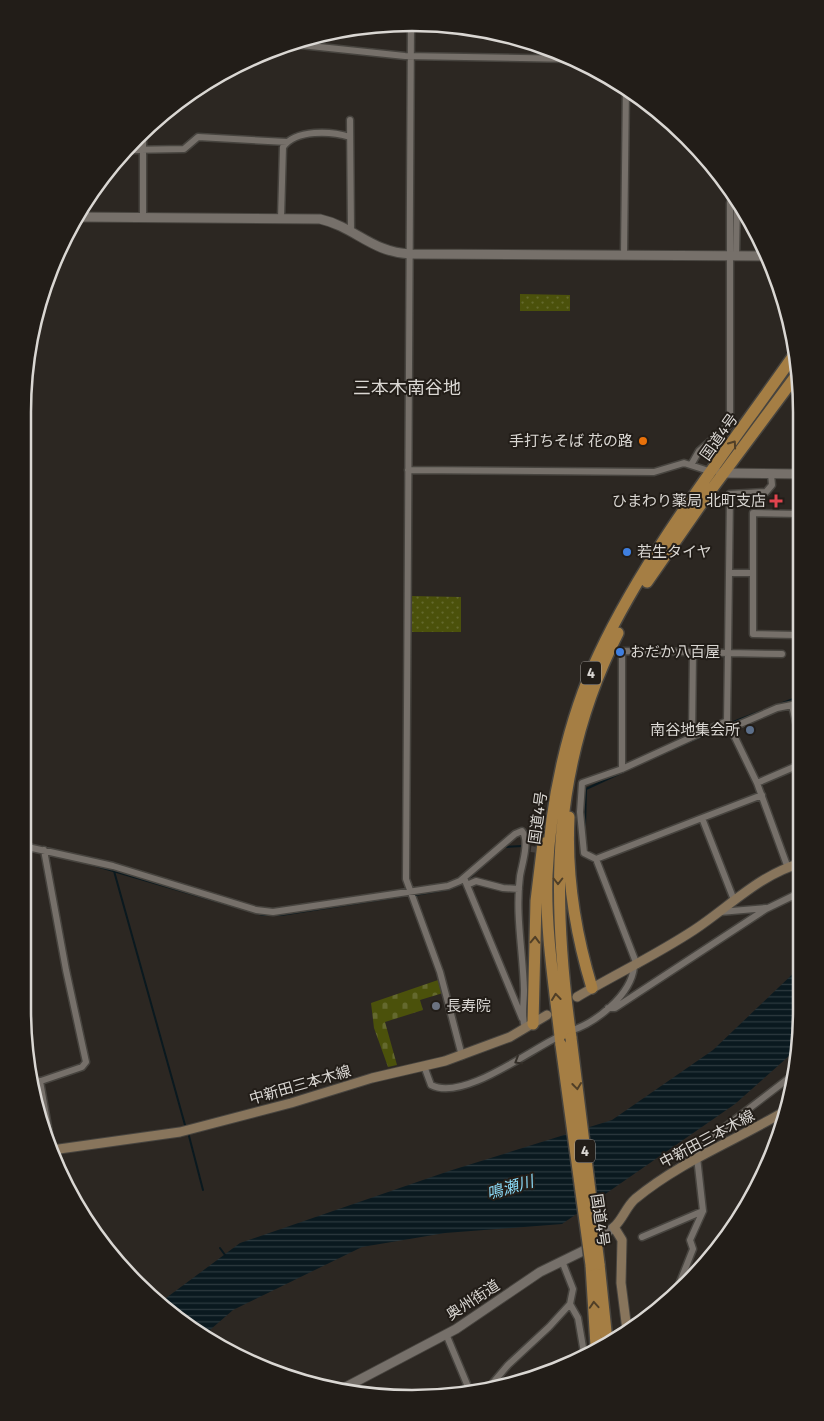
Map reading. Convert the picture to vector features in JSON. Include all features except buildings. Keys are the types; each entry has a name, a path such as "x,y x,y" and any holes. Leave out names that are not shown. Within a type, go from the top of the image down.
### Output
{"highway":[{"name":"国道4号","path":"606,1336 595,1264 566,1037 548,919 547,876 550,830 579,703 607,638 656,552 789,362"},
{"name":"国道4号","path":"566,1037 558,881 560,832 570,775 587,708 652,574 791,382"},
{"path":"527,1024 539,864 553,785 569,741"},
{"path":"570,775 568,865 575,914 592,988"},
{"name":"国道4号","path":"595,1264 596,1342"}],"main road":[{"path":"577,997 636,966 720,912 765,879 793,866"},
{"name":"中新田三本木線","path":"58,1149 180,1132 291,1103 372,1078 462,1056 547,1015"},
{"name":"中新田三本木線","path":"614,1227 633,1202 673,1171 778,1115"},
{"path":"614,1227 622,1240 621,1283 627,1324"}],"street":[{"path":"411,31 406,879 440,972 462,1056"},
{"path":"308,46 411,56 554,59"},
{"path":"624,254 626,96"},
{"path":"350,120 351,231"},
{"path":"281,218 282,147 294,137 309,134 350,137"},
{"path":"136,150 184,149 198,137 287,142"},
{"path":"143,143 143,217"},
{"path":"691,464 699,451 728,426 730,420 733,207"},
{"path":"85,216 320,219 340,225 380,249 410,254 759,256"},
{"path":"408,470 654,472 678,464 691,464 713,472 793,474"},
{"path":"771,474 772,485 766,492 730,494 729,725 757,783 788,868"},
{"path":"793,514 753,513 753,634 793,635"},
{"path":"729,573 753,573"},
{"path":"622,769 616,649 782,654"},
{"path":"692,737 693,652"},
{"path":"584,853 580,812 582,783 622,769 692,737 777,708 792,705 793,709"},
{"path":"757,783 793,767"},
{"path":"596,859 762,796"},
{"path":"702,818 734,900"},
{"path":"467,881 519,831 525,834 528,849 518,889 527,1024"},
{"path":"31,849 113,866 263,911 284,911 410,894 467,881 518,889"},
{"path":"39,1082 82,1067 86,1062 66,970 45,853"},
{"path":"424,1066 431,1085 450,1089 515,1063 566,1037 608,1008 629,982 636,966 596,859 584,853 573,853"},
{"path":"467,881 527,1024"},
{"path":"608,1008 615,1008 770,908 793,896"},
{"path":"720,912 770,908"},
{"path":"682,1277 693,1249 690,1240 703,1211 697,1157 708,1140 785,1081"},
{"path":"642,1237 703,1211"},
{"name":"奥州街道","path":"351,1384 446,1334 540,1272 583,1251 614,1227"},
{"path":"495,1380 570,1304 573,1289 562,1261"},
{"path":"570,1304 578,1318 583,1348"},
{"path":"446,1334 467,1385"}],"green space":[{"path":"520,294 570,295 570,311 520,311"},
{"path":"412,596 461,597 461,632 412,632"},
{"path":"438,980 443,993 420,1000 423,1010 385,1022 397,1065 388,1067 374,1028 371,1003"}],"water":[{"name":"鳴瀬川","path":"793,974 792,1034 789,1056 735,1104 562,1224 445,1233 362,1247 233,1310 209,1331 165,1299 240,1243 449,1171 612,1120 713,1050"}],"waterway":[{"path":"649,760 738,720 793,699"},
{"path":"585,826 586,789 625,771"},
{"path":"467,880 504,847 522,846"},
{"path":"31,851 35,852"},
{"path":"86,863 263,915 281,915 410,895"},
{"path":"114,871 185,1125"},
{"path":"415,895 450,889 463,883"},
{"path":"189,1136 203,1190"},
{"path":"220,1248 225,1255"}],"tunnel":[{"path":"531,849 545,851"}],"place":[{"name":"手打ちそば 花の路","path":"643,441"},
{"name":"ひまわり薬局 北町支店","path":"776,501"},
{"name":"若生タイヤ","path":"627,552"},
{"name":"おだか八百屋","path":"620,652"},
{"name":"南谷地集会所","path":"750,730"},
{"name":"長寿院","path":"436,1006"}],"district":[{"name":"三本木南谷地","path":"407,388"}]}
